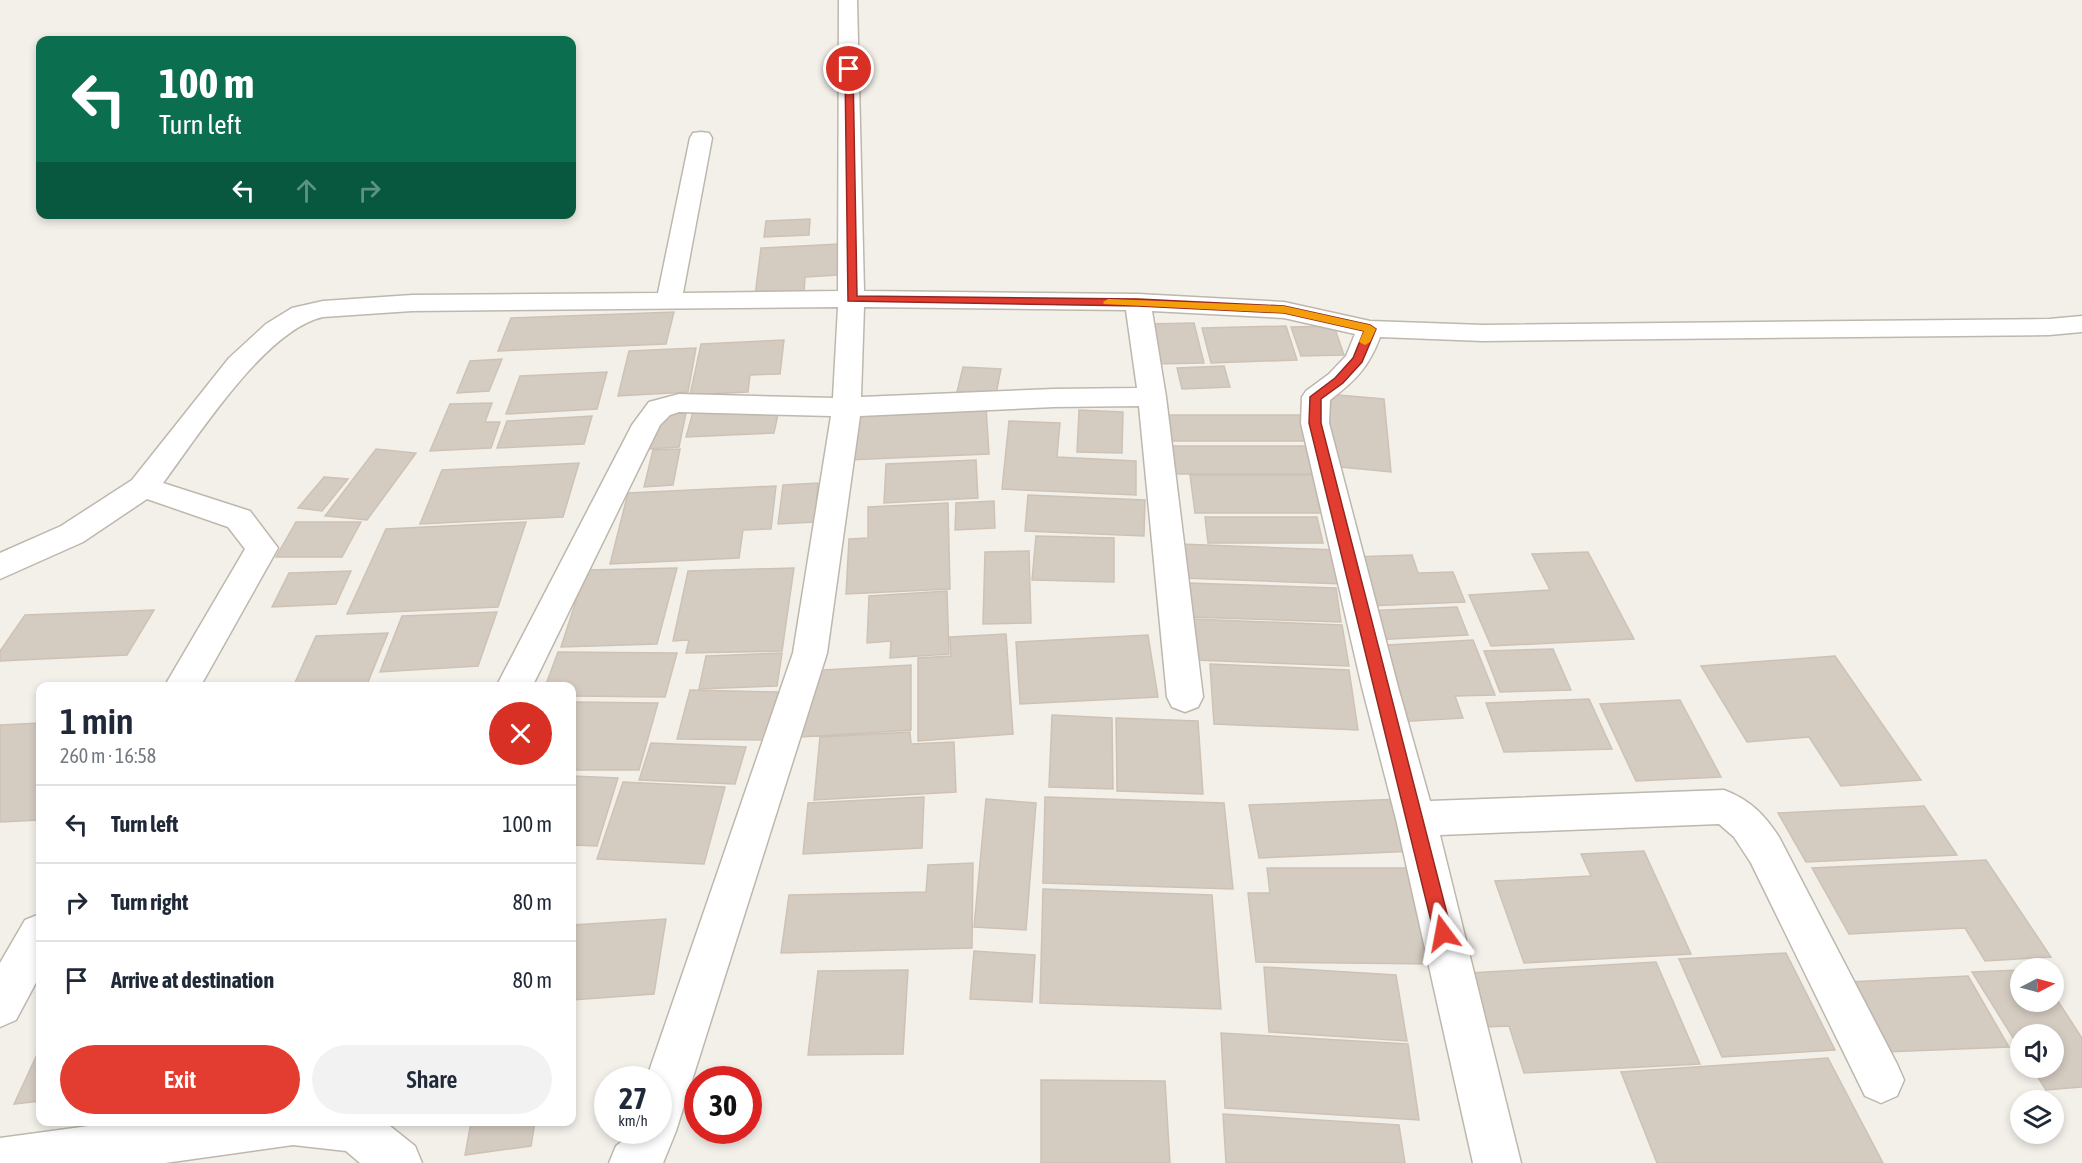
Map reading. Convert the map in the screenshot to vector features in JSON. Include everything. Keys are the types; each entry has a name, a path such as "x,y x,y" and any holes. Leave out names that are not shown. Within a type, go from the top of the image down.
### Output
{"street":[{"path":"672,1071 810,654 847,407 852,299 848,0"},
{"path":"669,300 701,138"},
{"path":"0,567 72,534 143,487 239,364 275,330 300,314 323,309 412,303 852,299 1138,302 1284,310 1370,329 1483,333 2049,327 2082,324"},
{"path":"1138,302 1152,397 1185,697"},
{"path":"1370,329 1358,359 1339,380 1316,397 1315,423 1380,687 1416,819 1497,1163"},
{"path":"517,682 656,409 664,405 679,403 847,407 1054,398 1152,397"},
{"path":"143,487 239,519 262,548 185,682"},
{"path":"1416,819 1724,807 1737,813 1747,821 1765,850 1881,1080"},
{"path":"0,1005 36,941"},
{"path":"0,1162 264,1126"},
{"path":"329,1126 356,1129 398,1163"},
{"path":"633,1163 642,1156 647,1144"}],"building":[{"path":"810,219 809,235 764,237 766,221"},
{"path":"839,244 838,275 805,277 804,294 755,296 761,248"},
{"path":"674,312 666,344 498,351 511,318"},
{"path":"1194,323 1204,363 1154,364 1147,324"},
{"path":"1286,326 1297,360 1211,363 1202,328"},
{"path":"1334,326 1344,355 1301,356 1291,327"},
{"path":"784,340 780,374 750,375 748,392 690,395 701,344"},
{"path":"696,348 688,392 618,396 629,351"},
{"path":"502,359 489,391 457,393 470,361"},
{"path":"1224,366 1230,387 1182,389 1177,368"},
{"path":"963,367 1001,369 995,399 956,396"},
{"path":"607,372 597,409 506,414 520,376"},
{"path":"1327,394 1384,399 1391,472 1330,466"},
{"path":"492,403 485,422 500,422 491,448 430,451 450,404"},
{"path":"986,407 989,454 847,460 851,413"},
{"path":"779,409 774,433 686,437 693,412"},
{"path":"1079,410 1123,412 1122,453 1077,452"},
{"path":"686,413 679,447 647,449 655,414"},
{"path":"1162,415 1303,415 1309,441 1165,441"},
{"path":"592,416 584,444 497,448 507,421"},
{"path":"1009,421 1060,423 1057,457 1136,461 1136,495 1002,489"},
{"path":"1170,446 1307,446 1314,474 1173,474"},
{"path":"376,449 416,453 367,520 325,516"},
{"path":"680,449 673,485 644,487 653,450"},
{"path":"976,460 978,498 884,503 886,464"},
{"path":"579,463 563,517 420,524 442,470"},
{"path":"1190,475 1315,475 1323,513 1195,513"},
{"path":"324,477 348,479 322,511 298,508"},
{"path":"818,483 815,522 778,524 783,485"},
{"path":"776,486 771,529 743,530 739,558 610,564 628,493"},
{"path":"1028,495 1145,500 1144,536 1025,531"},
{"path":"994,501 995,528 955,530 956,503"},
{"path":"948,503 950,589 846,594 849,539 868,538 868,507"},
{"path":"1205,517 1317,517 1323,543 1208,543"},
{"path":"296,522 361,522 342,557 276,557"},
{"path":"526,522 498,607 347,614 386,529"},
{"path":"1036,536 1114,538 1114,582 1032,580"},
{"path":"1180,544 1338,550 1343,584 1182,578"},
{"path":"1029,551 1031,623 983,624 985,552"},
{"path":"1588,552 1634,639 1491,646 1469,595 1550,590 1532,554"},
{"path":"1412,555 1418,573 1453,572 1465,602 1367,606 1351,557"},
{"path":"677,568 657,644 561,647 586,570"},
{"path":"794,568 782,651 686,653 689,640 673,641 688,571"},
{"path":"351,571 336,604 272,607 289,573"},
{"path":"1188,583 1336,588 1341,622 1190,617"},
{"path":"947,591 949,654 890,658 891,641 867,643 869,596"},
{"path":"1457,607 1468,635 1373,640 1363,611"},
{"path":"154,610 127,655 0,661 0,651 25,615"},
{"path":"497,612 478,666 380,672 402,616"},
{"path":"1192,619 1342,625 1349,666 1194,660"},
{"path":"388,633 368,682 295,682 316,636"},
{"path":"1006,634 1013,734 918,741 918,658 951,656 950,637"},
{"path":"1148,635 1158,697 1020,704 1016,642"},
{"path":"1473,640 1495,695 1455,696 1463,718 1395,722 1370,646"},
{"path":"1553,649 1571,690 1500,692 1484,651"},
{"path":"558,652 677,653 665,697 576,696 576,682 547,682"},
{"path":"782,653 777,686 699,689 706,656"},
{"path":"1835,656 1921,780 1841,786 1809,737 1747,742 1701,666"},
{"path":"1210,664 1349,670 1358,730 1214,724"},
{"path":"911,665 911,730 801,737 806,671"},
{"path":"690,690 778,692 768,740 677,739"},
{"path":"1589,699 1612,749 1504,752 1486,703"},
{"path":"1680,700 1721,777 1636,781 1600,704"},
{"path":"576,702 658,703 639,770 576,770"},
{"path":"1052,715 1112,718 1113,789 1049,787"},
{"path":"1116,718 1198,721 1203,794 1117,791"},
{"path":"36,723 36,820 0,822 0,725"},
{"path":"910,732 911,744 954,742 956,792 814,800 820,737"},
{"path":"651,743 746,747 735,784 639,780"},
{"path":"576,776 618,778 597,846 576,845"},
{"path":"623,782 725,787 704,864 597,859"},
{"path":"924,797 922,848 803,854 808,803"},
{"path":"1045,797 1224,803 1233,889 1043,883"},
{"path":"986,799 1036,803 1026,930 974,927"},
{"path":"1401,799 1416,851 1259,858 1249,805"},
{"path":"1924,806 1957,855 1806,862 1778,813"},
{"path":"1644,851 1691,954 1524,963 1495,881 1591,876 1581,854"},
{"path":"1986,860 2051,957 1985,961 1965,928 1849,934 1812,868"},
{"path":"973,863 972,948 781,953 789,895 926,892 928,865"},
{"path":"1267,868 1415,868 1437,964 1256,962 1248,893 1270,893"},
{"path":"1043,889 1212,895 1221,1009 1040,1003"},
{"path":"666,919 654,994 576,1000 576,925"},
{"path":"974,951 1035,955 1032,1002 970,999"},
{"path":"1786,953 1835,1050 1722,1057 1679,959"},
{"path":"1656,962 1700,1064 1524,1073 1509,1026 1486,1027 1469,973"},
{"path":"1264,967 1396,975 1407,1041 1269,1032"},
{"path":"908,970 903,1054 808,1055 818,971"},
{"path":"2010,970 2010,1012 2064,1010 2082,1038 2082,1087 2046,1090 2038,1078 2064,1078 2064,1024 2010,1024 2010,1033 1972,972"},
{"path":"1968,976 2009,1047 1885,1052 1849,982"},
{"path":"1221,1033 1408,1044 1419,1120 1225,1108"},
{"path":"36,1057 36,1101 14,1104"},
{"path":"1828,1058 1883,1163 1657,1163 1621,1072"},
{"path":"1041,1080 1165,1081 1170,1163 1041,1163"},
{"path":"1223,1114 1399,1125 1405,1163 1226,1163"},
{"path":"470,1126 534,1126 531,1146 465,1155"}],"slow traffic":[{"path":"1108,302 1284,310 1323,316 1370,329 1365,342"}],"route":[{"path":"849,69 852,299 1138,302 1284,310 1323,316 1370,329 1358,359 1339,380 1316,397 1315,423 1443,933"}]}
